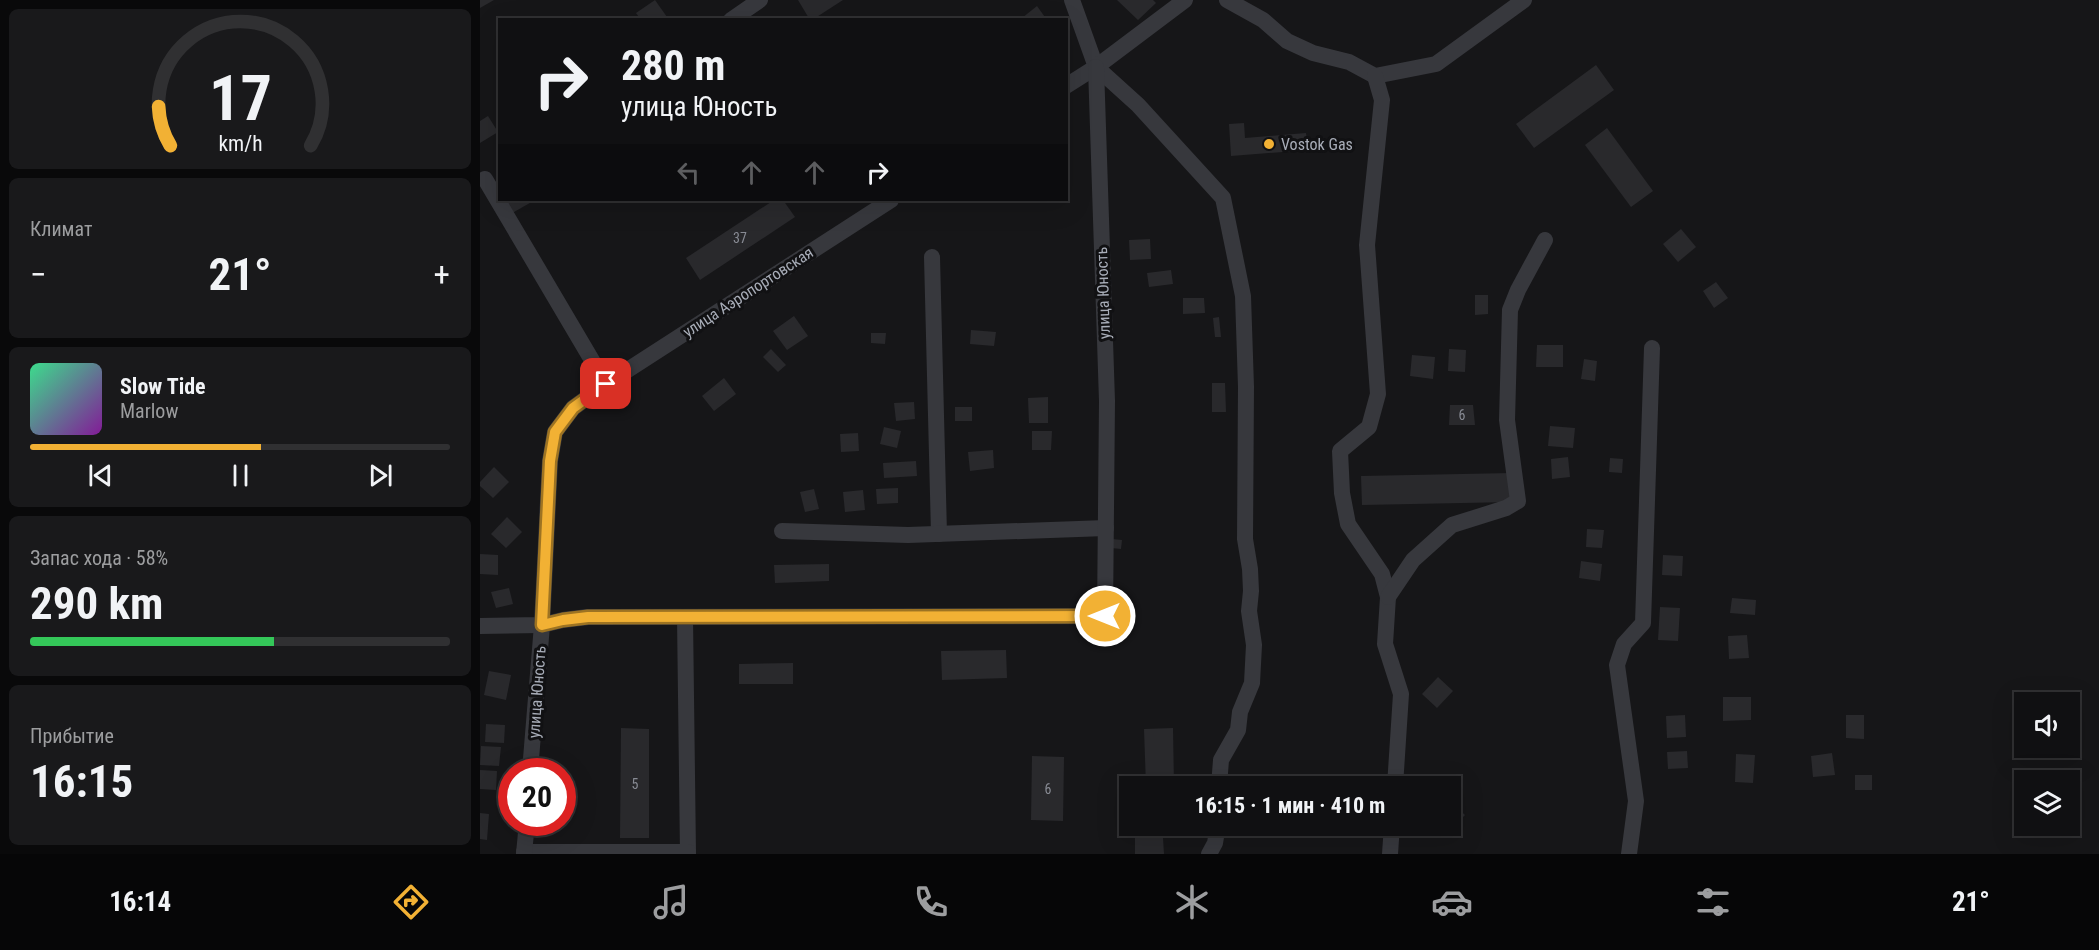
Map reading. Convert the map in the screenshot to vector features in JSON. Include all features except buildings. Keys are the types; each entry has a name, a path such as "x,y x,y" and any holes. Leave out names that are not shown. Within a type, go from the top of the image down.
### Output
{"street":[{"path":"734,18 760,0"},
{"path":"1072,0 1096,67 1138,105 1223,198 1243,296 1246,387 1245,539 1250,569 1249,611 1254,645 1252,683 1240,712 1238,730 1221,760 1220,776"},
{"path":"1068,85 1096,67 1185,0"},
{"path":"1227,0 1263,20 1287,41 1313,53 1349,62 1375,76 1436,64 1524,0"},
{"name":"улица Юность","path":"685,617 1105,616 1107,401 1096,67"},
{"path":"1375,76 1382,100 1367,245 1378,394 1369,427 1340,451 1342,493 1348,524 1382,574 1388,597 1385,644 1401,694 1396,776"},
{"path":"488,177 498,195"},
{"path":"502,201 606,384"},
{"name":"улица Аэропортовская","path":"606,384 889,201"},
{"path":"1388,597 1413,560 1452,525 1506,508 1518,501 1507,420 1510,310 1545,240"},
{"path":"932,257 939,534"},
{"path":"1629,854 1636,801 1617,665 1624,644 1643,623 1652,348"},
{"name":"улица Юность","path":"531,758 542,625 550,461 555,432 573,408 606,384"},
{"path":"782,531 908,535 1106,524"},
{"path":"480,626 542,625 588,617 685,617 688,853 524,853 525,836"},
{"path":"1209,854 1216,836"},
{"path":"1390,854 1391,836"}],"place":[{"name":"Vostok Gas","path":"1269,144"}],"route":[{"path":"606,384 573,408 555,432 550,461 542,625 588,617 1105,616"}]}
